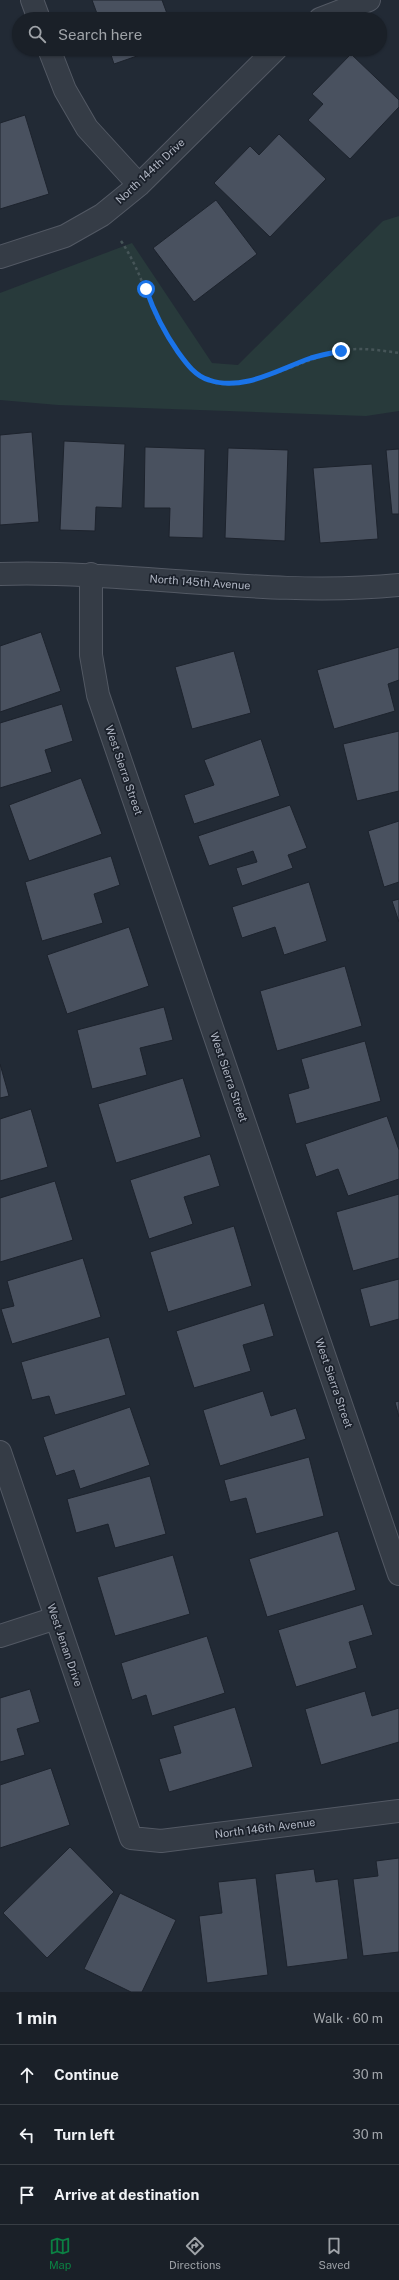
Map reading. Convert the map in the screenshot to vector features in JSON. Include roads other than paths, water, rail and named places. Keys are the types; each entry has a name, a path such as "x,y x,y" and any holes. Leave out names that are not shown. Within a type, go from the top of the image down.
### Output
{"street":[{"path":"32,0 36,12"},
{"path":"338,12 368,0"},
{"path":"52,56 65,90 87,128 139,185"},
{"name":"North 144th Drive","path":"0,257 65,236 102,215 139,185 269,56"},
{"name":"North 145th Avenue","path":"0,574 92,574 281,587 375,587 399,585"},
{"name":"West Sierra Street","path":"92,574 90,620 91,655 98,696 399,1574"},
{"name":"West Jenan Drive","path":"0,1452 131,1838"},
{"path":"0,1636 56,1618"},
{"name":"North 146th Avenue","path":"131,1838 161,1841 399,1811"}]}
